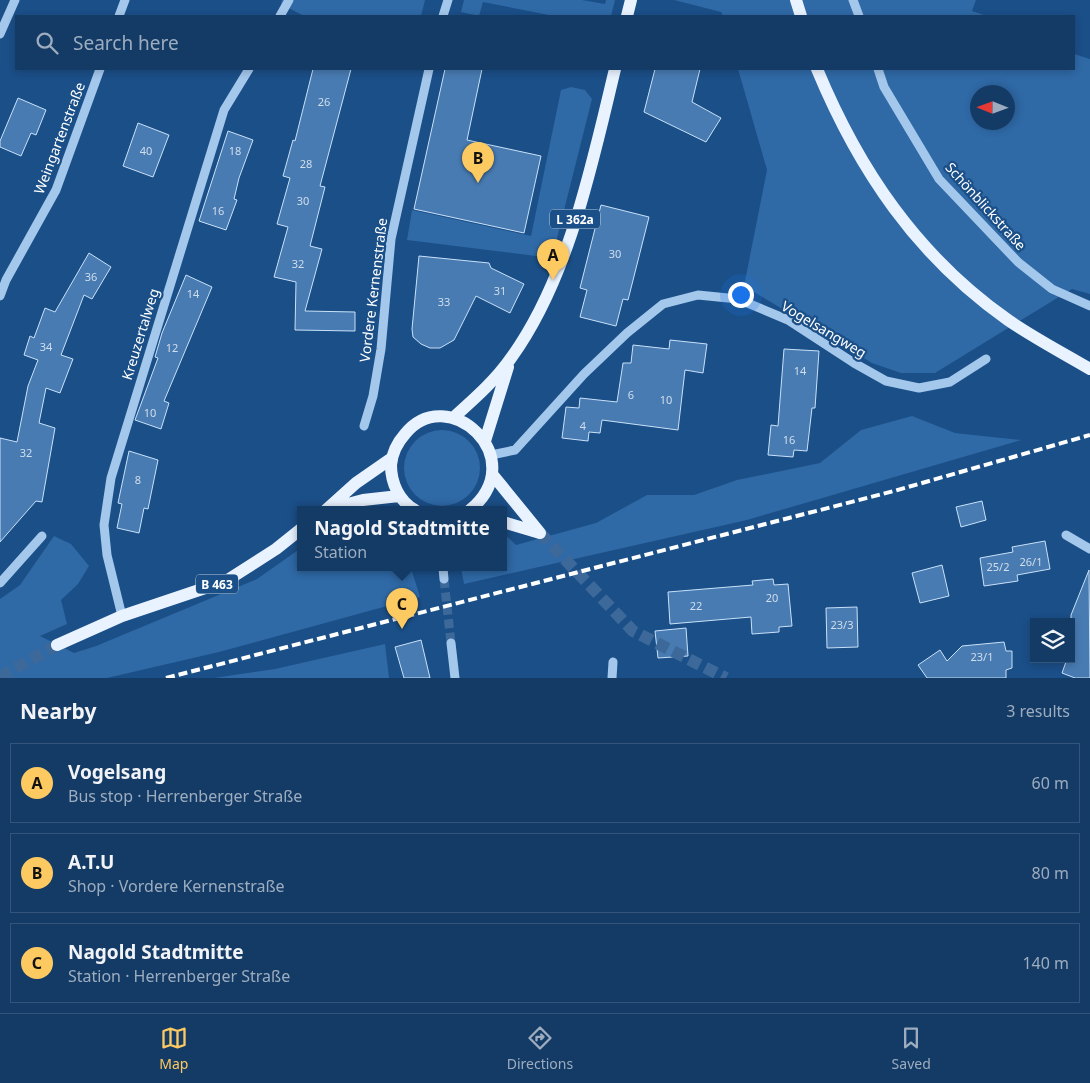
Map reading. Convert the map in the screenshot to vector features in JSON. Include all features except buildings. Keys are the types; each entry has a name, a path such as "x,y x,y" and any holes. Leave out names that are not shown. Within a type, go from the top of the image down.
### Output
{"main road":[{"path":"627,15 631,0"},
{"path":"796,0 801,15"},
{"name":"L 362a","path":"452,418 482,392 510,360 529,332 553,280 569,235 615,70"},
{"path":"817,70 836,116 865,169 930,253 968,288 1008,320 1090,368"},
{"name":"L 362a","path":"485,441 510,360"},
{"path":"410,506 399,496 394,484 392,458 398,443 408,430 422,421 438,417 452,418 477,431 485,441 491,455 492,474 488,489 480,502 475,506"},
{"path":"330,506 356,483 392,458"},
{"path":"492,474 540,533 507,523"},
{"path":"341,506 363,500 399,496"},
{"name":"B 463","path":"57,645 122,616 226,581 276,550 297,532"}],"street":[{"path":"0,34 15,0"},
{"path":"119,15 125,0"},
{"path":"281,15 289,0"},
{"path":"443,15 448,0"},
{"path":"853,0 859,15"},
{"name":"Weingartenstraße","path":"0,296 6,280 56,190 100,70"},
{"name":"Kreuzertalweg","path":"122,616 107,555 104,525 111,478 224,110 248,70"},
{"name":"Vordere Kernenstraße","path":"364,426 373,396 381,349 391,240 429,70"},
{"name":"Schönblickstraße","path":"878,70 884,86 939,179 1018,262 1052,289 1090,306"},
{"name":"Vogelsangweg","path":"491,455 515,450 584,374 627,333 664,304 698,295 738,299 755,306 788,320 854,363 886,380 918,388 950,382 986,360"},
{"path":"1066,535 1090,549"},
{"path":"0,583 42,536"},
{"path":"443,571 444,579"},
{"path":"451,643 455,678"},
{"path":"612,678 613,662"}],"shaded area":[{"path":"282,0 425,0 421,15 302,15 281,4"},
{"path":"464,0 582,0 605,4 606,0 615,0 611,15 549,15 483,2 479,15 461,12"},
{"path":"674,0 976,0 972,11 984,15 722,15 721,12"},
{"path":"1075,54 1090,59 1090,294 1072,289 935,373 901,373 872,363 744,286 767,170 738,70 1075,70"},
{"path":"571,87 585,90 592,99 552,258 407,240 412,210 531,236 561,90"},
{"path":"912,416 955,433 1021,440 747,520 464,584 462,571 507,571 507,537 516,545 596,523 647,495 694,495 737,480 820,463 861,430"},
{"path":"435,430 449,430 463,436 474,447 480,461 477,483 469,495 449,506 435,506 421,500 410,489 404,475 404,461 410,447 421,436"},
{"path":"54,536 71,544 89,566 78,584 61,600 67,624 40,636 74,653 96,646 257,579 297,551 297,571 412,571 420,597 219,652 107,678 0,678 0,599 20,585"},
{"path":"385,644 389,678 214,678 275,669"}],"tunnel":[{"path":"540,533 633,631 726,678"},
{"path":"444,579 451,643"},
{"path":"0,677 57,645"}],"railway":[{"path":"166,678 894,491 1090,435"}],"place":[{"name":"A.T.U","path":"478,183"},
{"name":"Vogelsang","path":"553,280"},
{"name":"Nagold Stadtmitte","path":"402,629"}]}
